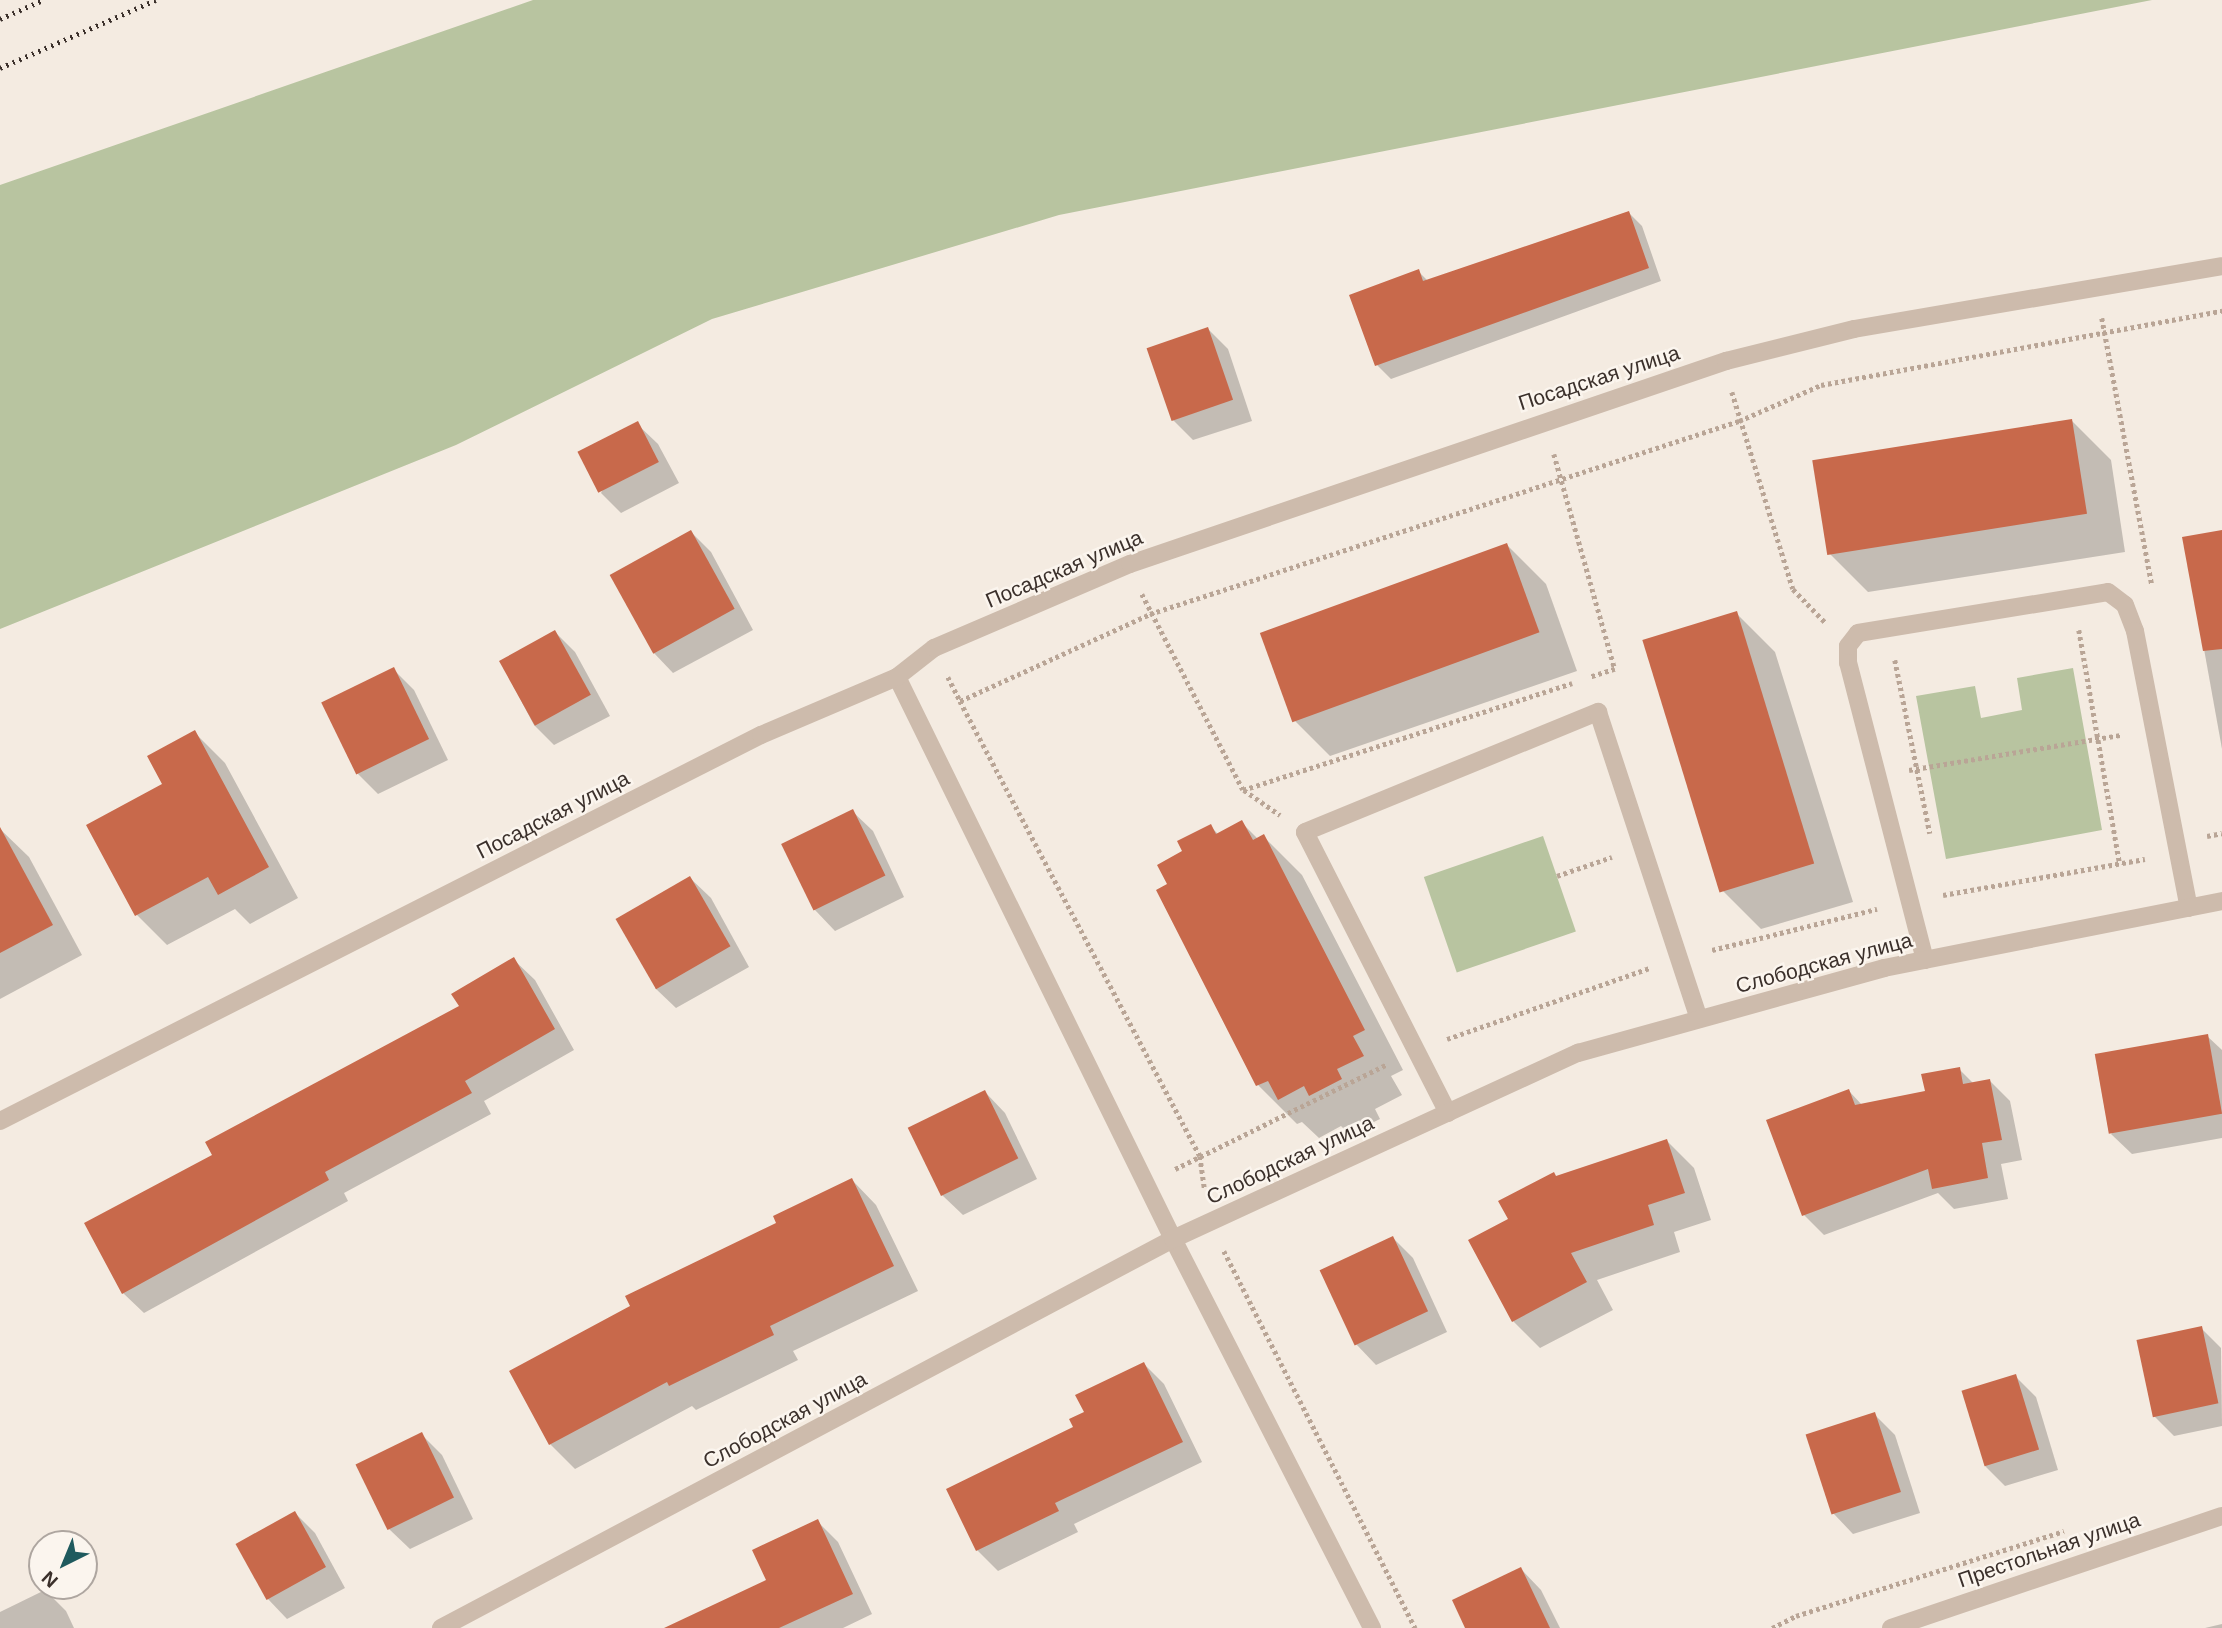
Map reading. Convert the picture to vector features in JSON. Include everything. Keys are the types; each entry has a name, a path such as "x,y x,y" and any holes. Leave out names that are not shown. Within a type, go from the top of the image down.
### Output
{"street":[{"name":"Посадская улица","path":"0,1121 761,734 897,677 934,648 1130,564 1544,419 1726,360 1854,329 2222,266"},
{"path":"1925,960 1848,663 1849,646 1858,633 2108,592 2125,605 2135,631 2189,908"},
{"path":"897,677 1173,1240 1372,1628"},
{"path":"1448,1113 1305,832 1598,712 1699,1019"},
{"name":"Слободская улица","path":"441,1628 1173,1240 1578,1053 1925,960 2222,901"},
{"name":"Престольная улица","path":"1891,1628 2222,1516"}],"path":[{"path":"2096,288 2154,593"},
{"path":"960,701 1150,614 1739,421 1821,386 2222,312"},
{"path":"1726,360 1739,421 1793,589 1849,646"},
{"path":"1243,790 1615,669 1544,419"},
{"path":"1130,564 1150,614 1243,790 1305,832"},
{"path":"2073,598 2120,864"},
{"path":"1888,628 1932,845"},
{"path":"934,648 1200,1156 1209,1223 1415,1628"},
{"path":"1877,775 2154,729"},
{"path":"1557,876 1642,846"},
{"path":"1940,883 1943,896"},
{"path":"1772,1628 1796,1616 2075,1527"}],"green space":[{"path":"533,0 2152,0 1059,215 712,319 456,445 0,629 0,185"},
{"path":"2073,668 2102,830 1946,859 1916,696 1975,686 1981,718 2022,710 2017,678"},
{"path":"1543,836 1576,931 1457,973 1424,877"}],"building":[{"path":"1629,211 1649,268 1375,366 1349,295 1419,269 1423,281"},
{"path":"1208,327 1233,400 1172,421 1147,348"},
{"path":"2072,419 2087,514 1827,555 1812,460"},
{"path":"638,421 659,462 598,493 577,452"},
{"path":"691,530 735,609 653,654 610,575"},
{"path":"2222,530 2222,649 2203,651 2182,537"},
{"path":"1507,543 1539,632 1292,722 1260,633"},
{"path":"1737,611 1814,863 1720,892 1642,640"},
{"path":"555,630 591,695 535,726 499,661"},
{"path":"394,667 429,739 356,774 321,703"},
{"path":"195,730 269,867 218,895 208,877 135,916 86,825 162,784 147,756"},
{"path":"853,809 885,876 814,911 781,844"},
{"path":"1242,820 1253,840 1264,834 1365,1030 1353,1036 1364,1056 1337,1069 1342,1079 1309,1096 1304,1086 1278,1100 1268,1081 1256,1086 1156,890 1167,884 1157,865 1182,851 1177,841 1211,824 1216,834"},
{"path":"0,827 53,925 0,953"},
{"path":"690,876 730,946 656,989 616,919"},
{"path":"514,957 555,1029 465,1081 472,1093 325,1172 329,1180 122,1294 84,1223 212,1155 205,1142 459,1006 451,994"},
{"path":"2208,1034 2222,1114 2109,1134 2095,1054"},
{"path":"1960,1067 1963,1084 1990,1079 2002,1140 1982,1143 1988,1178 1932,1189 1928,1169 1802,1216 1766,1120 1849,1089 1855,1105 1925,1091 1921,1074"},
{"path":"985,1090 1018,1158 941,1196 908,1128"},
{"path":"1667,1139 1685,1193 1648,1205 1654,1225 1571,1253 1587,1282 1512,1322 1468,1240 1508,1219 1498,1201 1554,1172 1556,1176"},
{"path":"852,1178 894,1266 770,1326 774,1335 669,1386 667,1382 549,1445 509,1371 630,1306 625,1296 776,1223 773,1216"},
{"path":"1393,1236 1428,1311 1355,1345 1320,1270"},
{"path":"2202,1326 2218,1403 2153,1417 2136,1340"},
{"path":"1144,1362 1183,1442 1055,1503 1059,1511 976,1551 946,1489 1073,1427 1069,1419 1084,1412 1075,1395"},
{"path":"2016,1374 2039,1450 1985,1466 1961,1391"},
{"path":"1875,1412 1901,1492 1832,1514 1806,1435"},
{"path":"422,1432 454,1498 387,1530 355,1464"},
{"path":"295,1511 326,1567 267,1600 236,1544"},
{"path":"818,1519 853,1594 779,1628 664,1628 766,1580 752,1550"},
{"path":"1521,1567 1550,1628 1465,1628 1452,1600"}],"railway":[{"path":"0,19 43,0"},
{"path":"0,68 156,0"}]}
